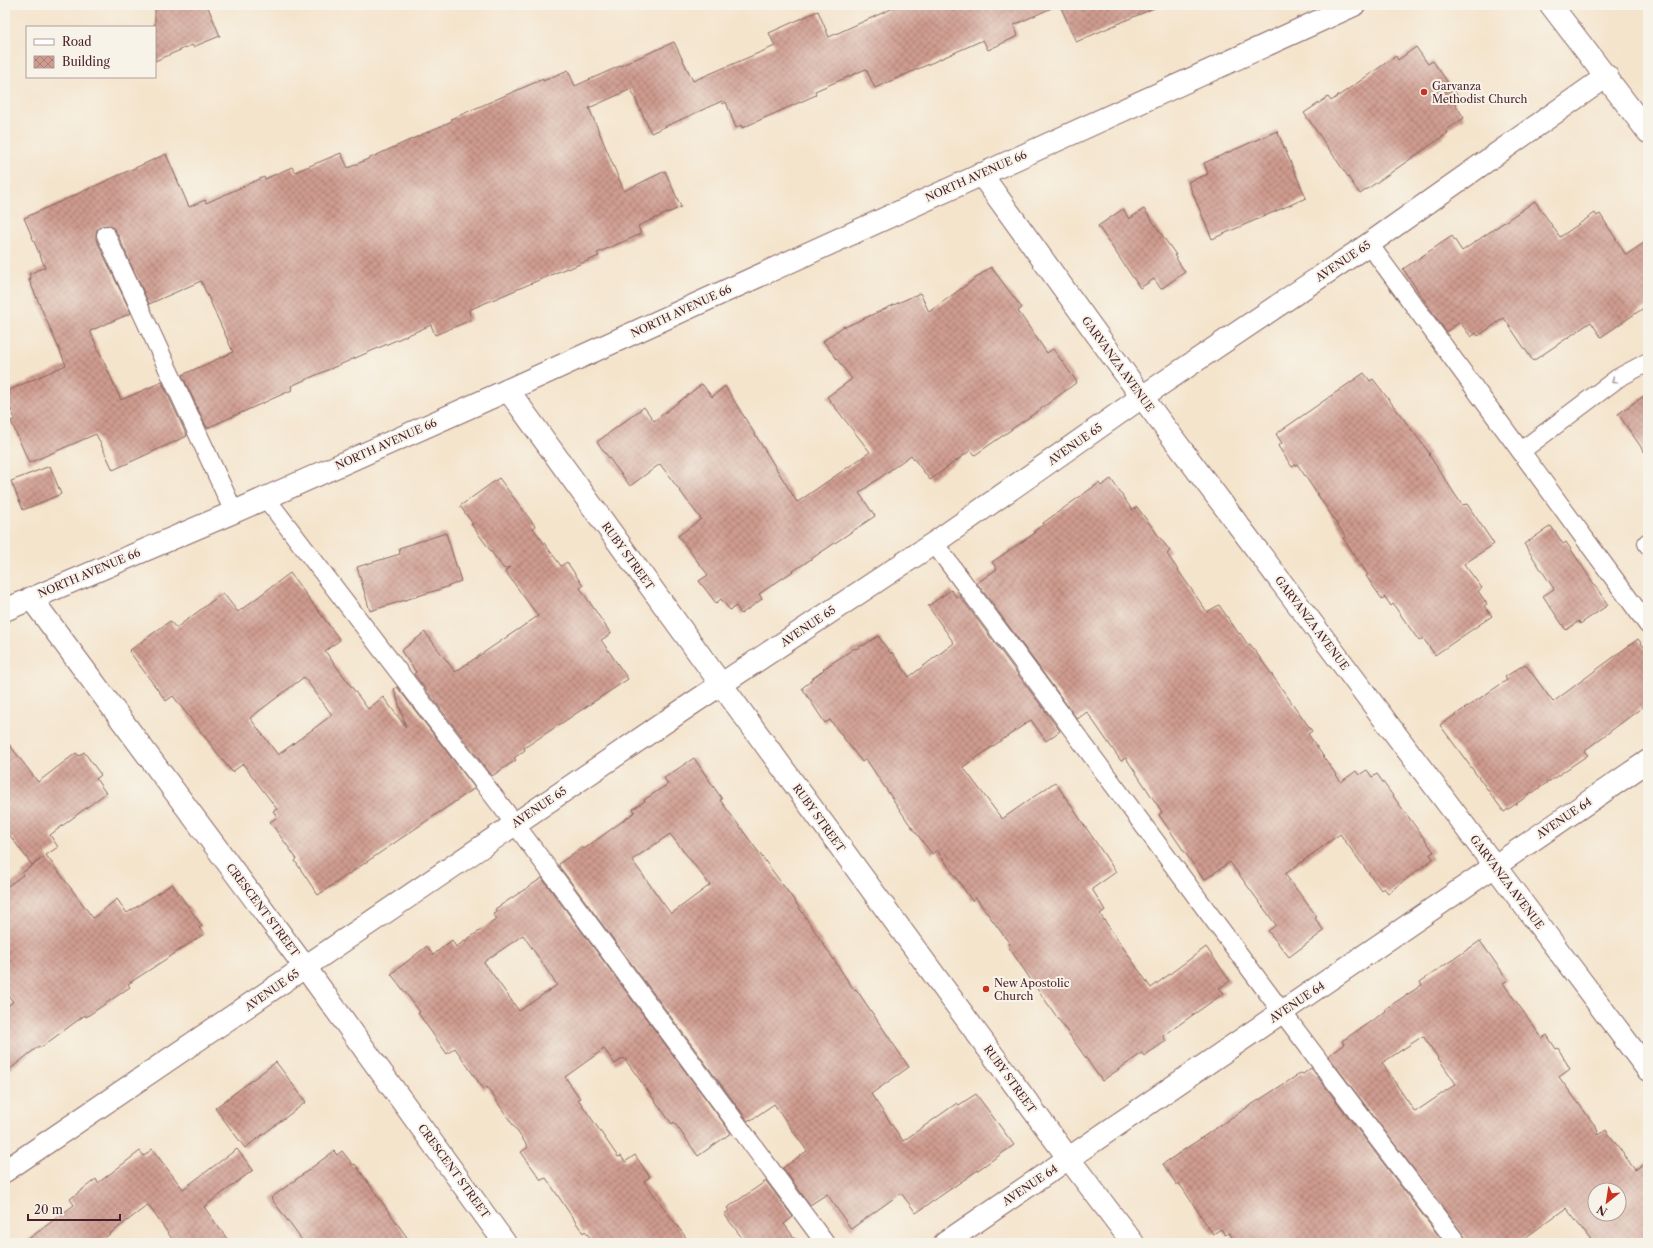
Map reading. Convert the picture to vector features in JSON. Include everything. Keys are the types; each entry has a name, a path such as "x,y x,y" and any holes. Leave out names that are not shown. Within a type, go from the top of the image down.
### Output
{"street":[{"name":"NORTH AVENUE 66","path":"5,610 234,512 508,390 981,174 1321,12 1354,5"},
{"path":"1551,5 1607,76 1648,132"},
{"name":"AVENUE 65","path":"5,1171 721,684 934,543 1142,397 1369,244 1607,76"},
{"name":"GARVANZA AVENUE","path":"981,174 1142,397 1648,1070"},
{"name":"RUBY STREET","path":"508,390 1069,1159 1133,1243"},
{"name":"CRESCENT STREET","path":"31,598 306,967 506,1243"},
{"name":"AVENUE 64","path":"945,1243 1648,761"}],"lane":[{"path":"106,235 234,512"},
{"path":"1369,244 1648,625"},
{"path":"1521,451 1618,378 1648,362"},
{"path":"265,498 515,824 825,1243"},
{"path":"934,543 1282,1012 1457,1243"}],"building":[{"path":"155,5 207,5 220,36 193,47 192,45 156,61"},
{"path":"900,5 1058,5 1014,25 1018,36 988,50 983,40 875,88 866,69 815,91 816,95 742,128 741,125 736,128 726,102 723,104 722,101 651,133 631,89 589,108 624,191 665,171 681,207 638,226 641,234 597,253 599,256 469,310 471,320 435,335 431,325 291,386 292,390 207,428 182,375 233,352 201,281 149,304 116,231 107,225 101,226 97,229 96,239 131,313 90,331 121,400 162,382 187,436 113,470 96,434 29,463 11,421 15,419 5,392 66,365 29,280 31,279 29,274 45,267 24,218 166,154 189,207 205,200 206,203 264,177 265,179 292,167 295,172 341,153 348,168 452,121 451,119 543,79 543,81 568,70 575,86 674,42 693,81 775,46 769,33 818,11 829,37"},
{"path":"1060,5 1161,5 1076,42"},
{"path":"1416,47 1428,64 1433,61 1458,97 1453,101 1464,118 1446,130 1448,133 1360,194 1304,113 1328,97 1331,101 1396,56 1398,60"},
{"path":"1277,131 1306,198 1212,239 1188,182 1208,174 1204,163"},
{"path":"1535,201 1560,237 1595,213 1597,216 1600,214 1626,255 1648,240 1648,305 1601,337 1591,322 1533,361 1504,318 1478,336 1476,333 1471,337 1460,322 1446,332 1403,269 1452,236 1462,251"},
{"path":"1123,209 1129,219 1144,209 1176,255 1174,255 1185,272 1161,289 1154,279 1140,288 1098,226"},
{"path":"991,267 1022,308 1018,311 1047,353 1053,349 1077,382 975,455 971,450 930,480 911,455 859,493 875,516 759,594 762,599 741,614 736,606 730,610 721,599 716,603 699,581 708,575 678,536 701,519 660,464 630,486 597,442 644,407 654,421 702,384 712,397 725,386 797,502 870,452 827,397 852,379 823,341 844,326 845,327 920,293 929,312"},
{"path":"1364,373 1370,381 1373,379 1430,454 1429,455 1462,505 1467,504 1494,544 1464,564 1482,588 1478,591 1487,604 1484,606 1492,616 1435,655 1423,638 1419,641 1393,604 1391,606 1385,597 1382,599 1343,538 1346,537 1297,464 1292,467 1278,446 1282,443 1276,434"},
{"path":"1648,393 1648,457 1618,414"},
{"path":"50,466 61,494 23,510 11,481"},
{"path":"499,478 535,526 533,528 561,566 567,562 583,586 580,588 611,634 601,640 628,679 524,748 525,750 514,758 516,760 492,776 414,674 416,672 401,651 425,632 455,672 538,616 505,571 510,567 504,569 471,524 473,524 460,506"},
{"path":"1111,479 1132,510 1137,507 1170,551 1167,554 1207,612 1219,605 1239,634 1240,633 1248,645 1250,644 1312,731 1308,734 1341,782 1356,771 1359,775 1367,770 1372,777 1377,774 1434,852 1430,854 1433,859 1388,893 1384,888 1381,890 1340,834 1285,874 1317,917 1315,918 1324,931 1289,957 1268,931 1276,925 1230,862 1204,880 1159,815 1162,812 1126,758 1121,761 1087,712 1077,719 977,583 997,569 992,562 1035,533 1034,531 1044,524 1043,523 1099,483 1101,486"},
{"path":"1551,526 1563,544 1566,542 1608,605 1580,624 1579,621 1566,630 1543,596 1554,589 1524,544"},
{"path":"446,533 461,581 447,587 370,611 357,567 400,554 399,548"},
{"path":"290,573 340,640 325,651 368,709 383,697 406,727 394,689 397,687 475,788 318,895 295,861 297,859 270,822 277,817 273,811 277,809 243,764 232,772 173,696 166,701 129,651 170,621 176,628 223,593 238,612","holes":["304,677 332,715 278,755 250,718"]},
{"path":"951,590 956,597 959,595 1060,731 1046,741 1031,720 963,767 1002,819 1055,782 1116,872 1092,889 1105,910 1100,914 1151,988 1206,947 1230,981 1219,988 1224,993 1163,1036 1166,1041 1144,1056 1142,1053 1102,1081 1008,946 1010,944 976,898 972,901 937,850 932,854 908,822 866,759 862,762 830,720 825,723 802,688 824,670 823,669 855,648 856,649 862,645 863,646 878,636 891,654 892,652 909,677 954,643 928,606"},
{"path":"1638,639 1648,652 1648,703 1584,751 1588,755 1504,812 1440,725 1507,680 1505,677 1525,664 1553,702"},
{"path":"5,739 38,782 76,753 79,756 84,752 101,775 96,779 106,793 50,835 58,847 46,855 93,918 117,899 127,913 172,884 202,926 199,928 204,934 128,984 130,987 86,1017 85,1015 40,1048 39,1046 5,1073 5,1008 13,1002 5,991 5,888 44,857 32,865 5,829"},
{"path":"694,758 722,799 720,800 794,900 854,990 856,989 909,1067 871,1094 903,1141 957,1103 959,1105 976,1094 1014,1145 916,1213 901,1193 851,1229 827,1194 810,1205 783,1168 807,1151 774,1104 748,1121 559,866 559,864 582,847 584,849 635,812 633,809 668,784 664,778","holes":["670,834 710,885 671,914 632,860"]},
{"path":"542,878 731,1133 698,1156 674,1122 672,1124 624,1058 615,1064 604,1049 565,1077 580,1098 578,1099 618,1157 621,1156 625,1162 635,1155 650,1177 644,1181 690,1243 594,1243 585,1231 583,1233 546,1178 541,1180 521,1152 528,1147 487,1087 484,1090 455,1048 447,1054 418,1013 420,1012 391,974 427,946 433,955 452,940 456,947 497,919 493,914 497,912 495,909","holes":["523,935 557,985 519,1011 484,962"]},
{"path":"1480,941 1508,980 1503,983 1542,1038 1547,1035 1556,1049 1558,1048 1570,1069 1559,1077 1596,1127 1599,1135 1606,1130 1635,1170 1648,1161 1648,1243 1593,1243 1566,1208 1518,1243 1467,1243 1465,1237 1328,1056 1344,1044 1342,1041 1386,1011 1385,1009 1422,985 1420,982","holes":["1423,1036 1456,1084 1415,1112 1382,1063"]},
{"path":"276,1062 306,1102 245,1148 215,1108"},
{"path":"1311,1068 1444,1243 1236,1243 1229,1233 1225,1235 1221,1229 1213,1234 1179,1183 1177,1185 1163,1164 1234,1116"},
{"path":"152,1149 183,1189 237,1149 253,1170 204,1207 230,1243 175,1243 148,1205 98,1243 23,1243 74,1205 70,1199 96,1179 98,1183 140,1151 144,1156"},
{"path":"334,1151 337,1155 342,1151 353,1165 355,1164 411,1243 304,1243 271,1198"},
{"path":"766,1181 793,1217 784,1224 798,1243 746,1243 724,1214 729,1211 727,1208"}],"place":[{"name":"Garvanza Methodist Church","path":"1424,92"},
{"name":"New Apostolic Church","path":"986,989"}]}
